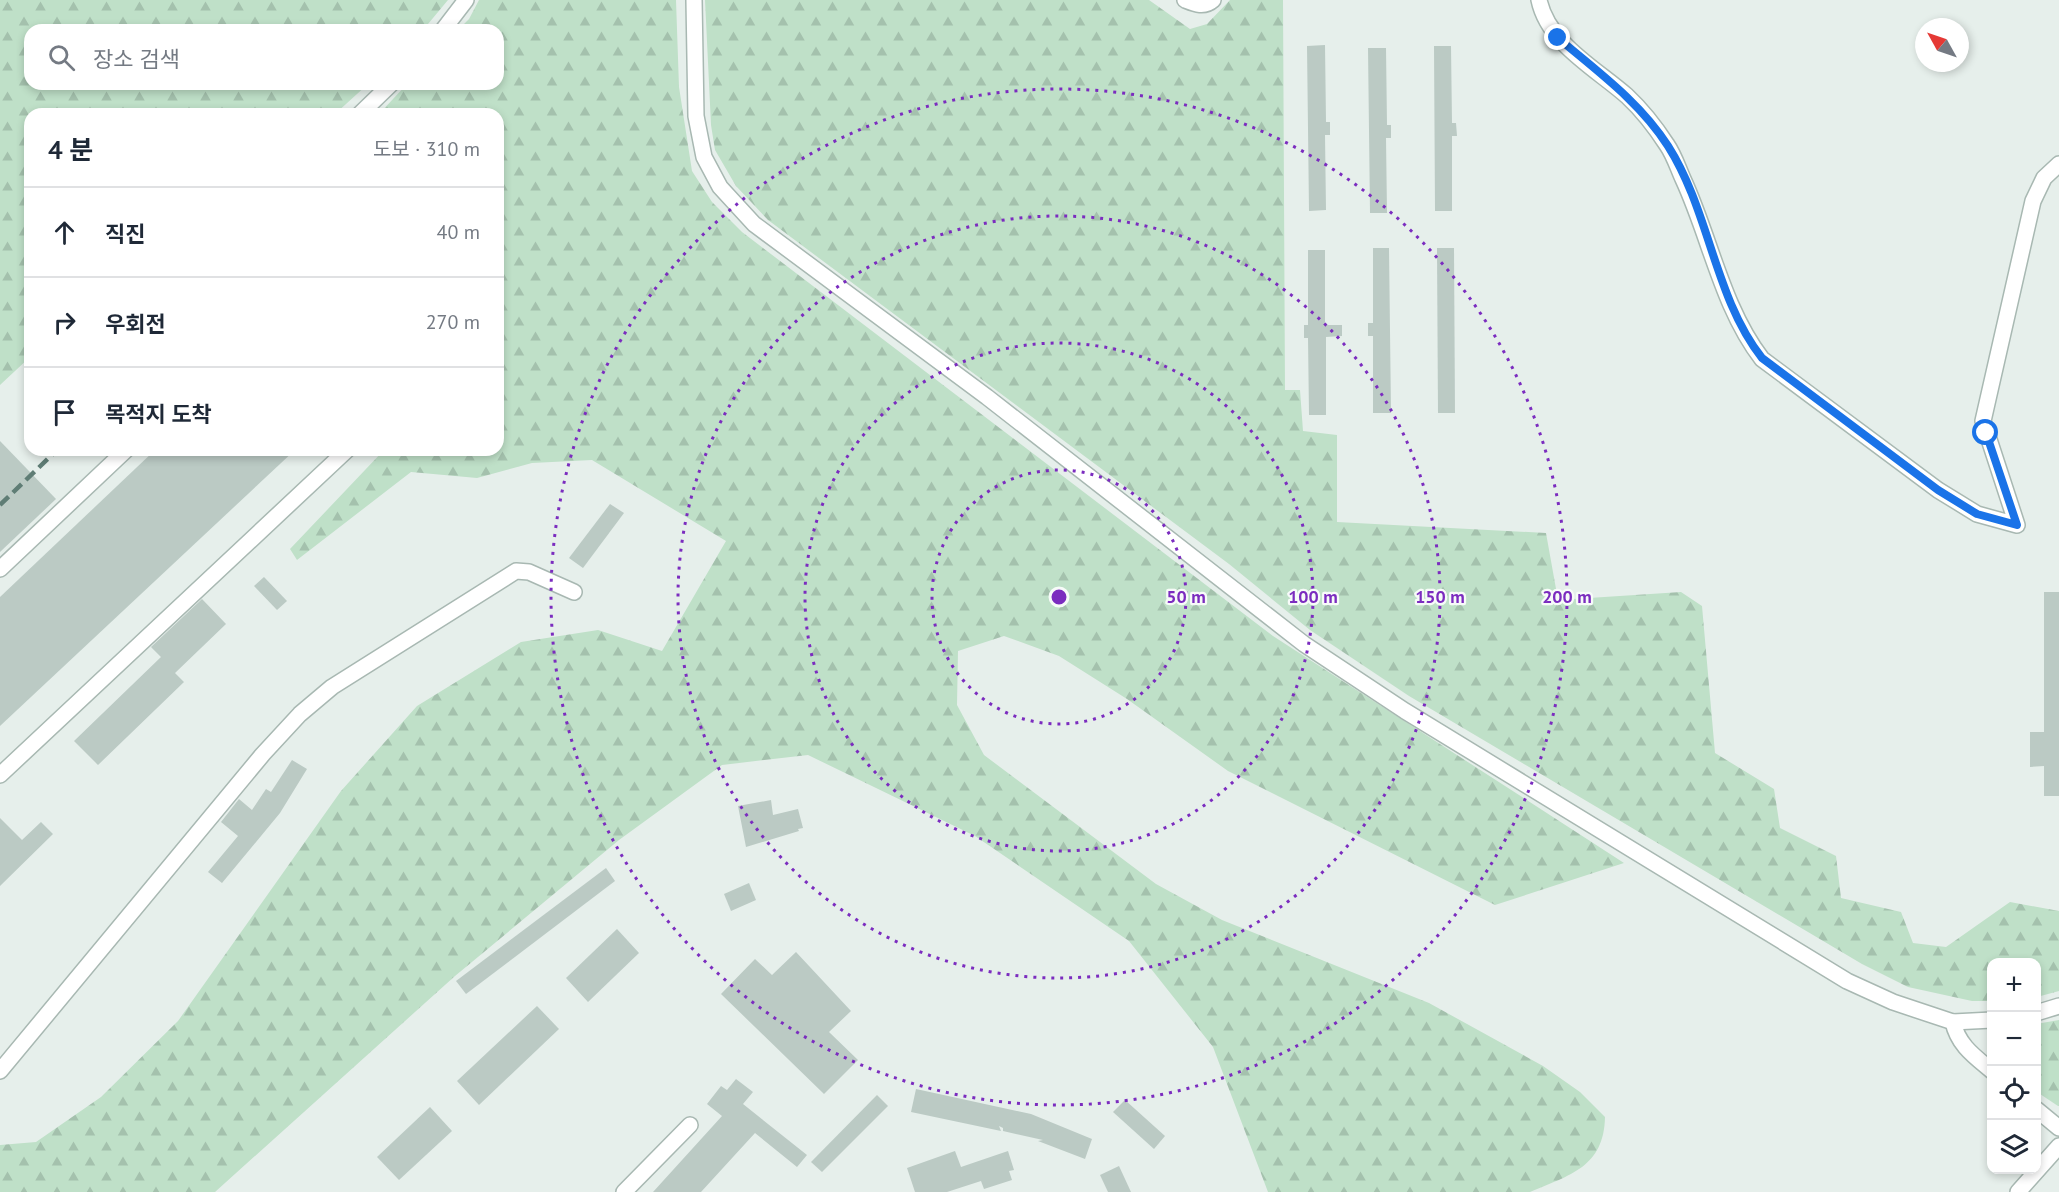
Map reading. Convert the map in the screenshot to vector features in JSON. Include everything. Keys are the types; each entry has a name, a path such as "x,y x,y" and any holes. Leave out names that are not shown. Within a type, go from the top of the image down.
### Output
{"street":[{"path":"448,24 466,0"},
{"path":"693,0 696,116 704,157 720,187 754,224 987,397 1304,644 1405,711 1847,981 1893,1002 1953,1022 1987,1020"},
{"path":"1185,0 1197,5 1209,4 1213,0"},
{"path":"1539,0 1541,13 1558,38 1629,98 1669,147 1700,215 1734,312 1747,339 1762,358 1938,490 1977,514 2017,525 1983,421 2033,201 2044,178 2059,164"},
{"path":"366,108 385,90"},
{"path":"0,569 120,456"},
{"path":"0,775 341,456"},
{"path":"0,1071 263,754 300,714 332,687 516,571 529,572 574,592"},
{"path":"2040,1012 2059,1006"},
{"path":"1953,1022 1956,1036 1965,1049 1987,1067"},
{"path":"2041,1112 2059,1128"},
{"path":"624,1192 690,1125"},
{"path":"2018,1192 2059,1146"}],"green space":[{"path":"0,0 448,0 428,24 24,24 24,90 361,90 342,108 24,108 24,363 0,385"},
{"path":"479,0 676,0 679,87 692,171 712,202 742,232 1273,636 1624,863 1495,905 1228,771 1127,699 1059,656 1004,636 958,651 957,705 984,755 1156,884 1222,920 1429,1003 1543,1066 1580,1092 1605,1117 1603,1134 1598,1147 1582,1167 1530,1192 1268,1192 1213,1047 1129,941 975,836 808,755 722,765 619,840 455,976 215,1192 0,1192 0,1145 36,1142 101,1097 178,1021 341,791 417,706 521,642 598,630 662,651 726,541 592,460 532,463 477,478 411,472 297,560 290,549 378,456 504,456 504,108 385,108 401,90 504,90 504,24 464,24"},
{"path":"705,0 1149,0 1190,29 1207,24 1230,0 1283,0 1285,390 1300,390 1303,431 1337,435 1337,522 1546,533 1558,600 1681,592 1702,606 1715,753 1774,789 1780,828 1836,856 1841,898 1901,912 1913,943 1946,947 2010,902 2059,911 2059,991 2041,996 2041,958 1987,958 1987,1001 1972,1001 1908,987 1862,964 1409,696 1310,630 1229,564 768,220 736,186 715,150 711,125"},
{"path":"2059,1020 2059,1106 2041,1095 2041,1023"}],"building":[{"path":"1325,45 1326,122 1330,122 1330,135 1325,135 1326,210 1309,211 1307,46"},
{"path":"1434,46 1451,46 1452,123 1456,123 1457,136 1452,136 1452,211 1435,211"},
{"path":"1368,48 1386,48 1387,125 1391,125 1391,138 1386,138 1387,213 1370,213"},
{"path":"1373,248 1389,248 1391,413 1373,413 1373,336 1368,336 1368,323 1373,323"},
{"path":"1437,248 1454,248 1455,413 1438,413"},
{"path":"1308,250 1325,250 1325,325 1342,325 1342,336 1326,337 1326,415 1309,415 1308,338 1304,338 1304,325 1308,325"},
{"path":"0,441 56,499 0,552"},
{"path":"149,456 289,456 0,726 0,597"},
{"path":"610,504 624,513 583,568 569,558"},
{"path":"264,577 287,601 277,610 254,586"},
{"path":"2044,592 2059,592 2059,796 2044,796 2044,766 2030,767 2030,732 2044,732"},
{"path":"202,599 226,624 175,673 184,682 98,765 74,741 161,657 151,647"},
{"path":"292,760 307,769 280,813 222,883 208,872 238,836 221,822 239,799 252,810 266,789 271,792"},
{"path":"771,800 773,815 798,809 803,828 746,847 738,806"},
{"path":"0,818 22,840 41,822 53,834 0,886"},
{"path":"606,868 615,881 466,994 456,981"},
{"path":"749,883 756,900 731,911 724,894"},
{"path":"617,929 639,953 588,1002 566,978"},
{"path":"796,952 851,1011 829,1032 858,1060 824,1094 721,994 755,959 772,975"},
{"path":"537,1006 559,1029 479,1105 457,1081"},
{"path":"736,1079 753,1092 743,1104 807,1155 797,1167 755,1133 701,1192 653,1192 722,1116 707,1104 721,1086 727,1090"},
{"path":"916,1089 1031,1114 1092,1139 1085,1159 1038,1141 1043,1140 1003,1131 1003,1128 999,1126 1001,1131 911,1112"},
{"path":"877,1095 888,1106 822,1172 811,1162"},
{"path":"1125,1100 1165,1136 1154,1149 1113,1112"},
{"path":"430,1107 452,1131 399,1180 377,1157"},
{"path":"955,1151 961,1167 1008,1151 1014,1170 1009,1171 1012,1180 984,1189 981,1181 947,1192 915,1192 907,1168"},
{"path":"1119,1166 1131,1192 1108,1192 1100,1175"}],"railway":[{"path":"0,505 51,456"}],"route":[{"path":"1558,38 1629,98 1669,147 1700,215 1734,312 1747,339 1762,358 1784,377 1938,490 1977,514 2017,525 1986,433"}]}
